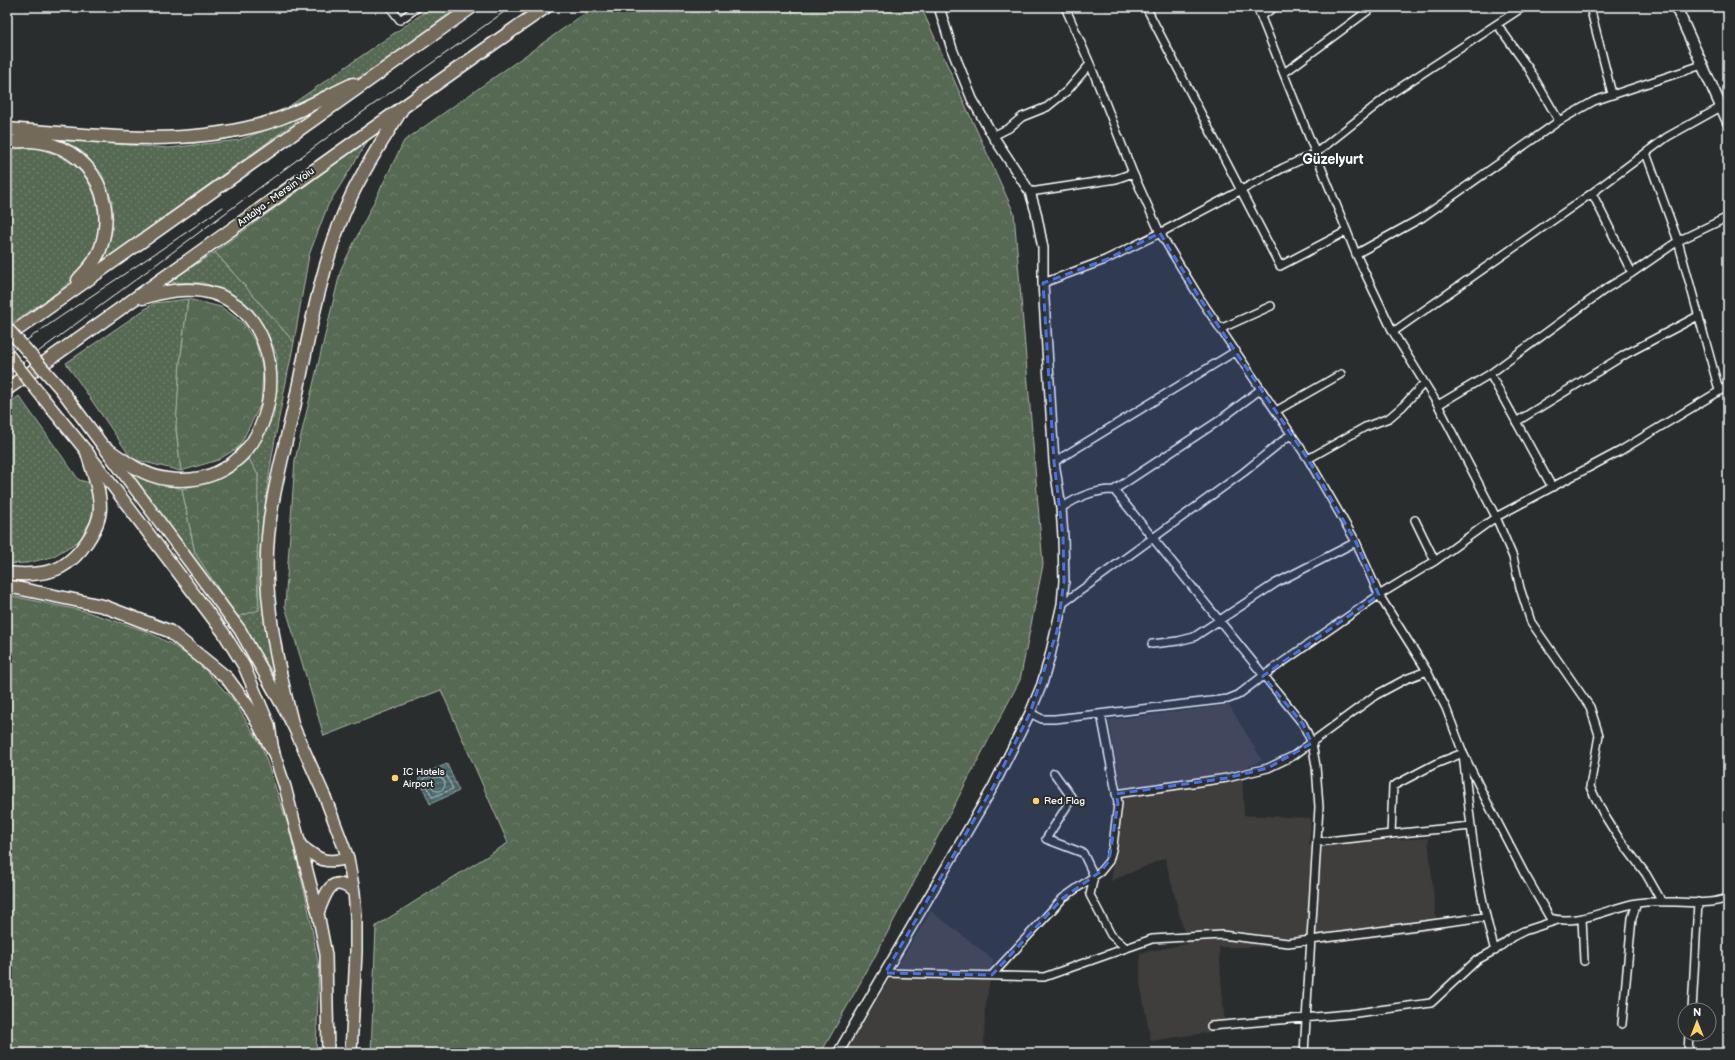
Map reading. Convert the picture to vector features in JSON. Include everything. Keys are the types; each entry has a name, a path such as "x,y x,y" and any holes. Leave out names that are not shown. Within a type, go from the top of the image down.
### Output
{"highway":[{"path":"7,337 472,7"},
{"name":"Antalya - Mersin Yolu","path":"7,388 405,105 546,7"},
{"path":"7,129 143,139 216,135 276,120 382,71"},
{"path":"292,723 280,675 270,619 267,576 269,529 310,333 333,241 349,200 405,105"},
{"path":"7,143 36,141 51,144 67,151 89,169 102,193 105,220 100,248 89,268 67,294"},
{"path":"106,448 137,469 166,479 188,480 212,475 237,460 253,442 262,424 270,400 268,353 257,326 236,304 212,293 184,290 162,292 130,302"},
{"path":"7,573 38,573 61,567 83,548 96,526 100,509 97,486 87,452"},
{"path":"7,586 103,606 169,631 227,678 252,712 273,751"}],"main road":[{"path":"1676,7 1728,122"},
{"path":"7,328 60,388 240,630 292,723 325,797 348,858 354,892 356,916 356,952 351,1053"},
{"path":"7,353 87,452 223,632 244,666 269,725 273,751 318,912 326,955 328,1053"},
{"path":"300,845 316,858 328,862 348,858"},
{"path":"318,912 331,886 336,883 345,884 354,892"}],"street":[{"path":"390,7 400,20 418,7"},
{"path":"838,1053 993,787 1030,713 1050,656 1062,604 1064,581 1061,508 1054,462 1043,283 1043,248 1030,192 993,136 972,99 952,48 939,7"},
{"path":"1065,7 1090,64 1133,173 1160,233 1200,300 1262,389 1308,459 1356,542 1379,595 1427,671 1446,708 1463,753 1524,873 1550,918 1558,920 1582,918 1638,903 1710,902 1728,898"},
{"path":"1146,7 1280,266 1347,231"},
{"path":"1257,7 1356,254 1393,332 1438,405 1496,517 1513,556 1520,588 1531,622 1590,707 1598,727 1597,752 1590,787 1610,825 1628,852 1646,874 1662,902"},
{"path":"1261,16 1275,7"},
{"path":"1284,73 1374,7"},
{"path":"1043,283 1105,260 1160,233 1240,190 1316,153 1389,95 1523,7"},
{"path":"1590,7 1612,94"},
{"path":"1497,24 1529,69 1559,121"},
{"path":"993,136 1009,128 1022,117 1047,107 1067,91 1090,64"},
{"path":"1356,254 1423,217 1559,121 1594,101 1702,65"},
{"path":"1393,332 1592,193 1667,137 1721,107"},
{"path":"1646,153 1678,241 1719,390"},
{"path":"1030,192 1116,179 1133,173"},
{"path":"1592,193 1632,274"},
{"path":"1438,405 1490,374 1607,288 1632,274 1678,241 1728,217"},
{"path":"1220,329 1271,306"},
{"path":"1516,422 1626,354 1698,316"},
{"path":"1054,462 1236,351"},
{"path":"1276,411 1341,374"},
{"path":"1490,374 1552,487"},
{"path":"1308,459 1359,430 1389,418 1403,406 1424,383"},
{"path":"1030,713 1042,719 1055,720 1228,698 1238,695 1379,595 1435,561 1496,517 1620,450 1728,386"},
{"path":"1061,508 1081,495 1104,490 1114,490 1217,422 1262,389"},
{"path":"1062,604 1244,472 1291,434"},
{"path":"1114,490 1151,539 1303,724 1312,743 1316,766 1318,842 1304,1053"},
{"path":"1415,520 1435,561"},
{"path":"1152,644 1178,641 1194,636 1219,622 1276,583 1356,542"},
{"path":"1116,794 1227,778 1268,768 1293,756 1376,695 1406,679 1427,671"},
{"path":"992,975 1062,898 1100,872 1109,861 1113,846 1118,803 1101,714"},
{"path":"1463,753 1471,826 1485,917 1495,951"},
{"path":"1391,834 1393,786 1435,764 1463,753"},
{"path":"1054,773 1072,798 1046,839 1083,853 1094,876 1090,895 1111,935 1126,948"},
{"path":"1318,842 1471,826"},
{"path":"1692,1002 1698,902"},
{"path":"1622,1024 1632,918 1638,903"},
{"path":"885,973 1044,977 1152,939 1222,935 1288,943 1485,917"},
{"path":"1582,918 1584,961"},
{"path":"1211,1026 1307,1018 1431,1002 1476,960 1495,951 1512,937 1524,931 1558,920"},
{"path":"1688,1053 1689,1042"}],"highlighted area":[{"path":"1160,233 1201,300 1308,459 1356,542 1379,595 1263,676 1303,724 1312,743 1268,768 1227,778 1116,794 1118,803 1109,861 1100,872 1063,898 992,975 885,973 993,787 1030,713 1057,631 1064,581 1063,537 1054,462 1043,283 1105,260"}],"shaded area":[{"path":"1229,705 1262,760 1242,770 1244,815 1311,818 1309,845 1428,838 1437,930 1299,947 1219,947 1225,1030 1151,1041 1140,983 1140,953 1187,944 1165,858 1111,881 1123,803 1109,720"},
{"path":"931,911 993,959 985,1011 984,1053 844,1053"}],"green space":[{"path":"432,7 458,7 367,74 288,107"},
{"path":"594,7 921,7 1014,213 1043,565 1020,680 873,960 821,1053 371,1053 376,926 508,843 441,690 324,736 285,606 295,460 341,269 404,141"},
{"path":"304,116 103,261 112,232 112,201 102,174 83,152 61,140 169,148 239,140"},
{"path":"369,139 328,205 309,255 294,342 215,252"},
{"path":"32,147 56,155 68,161 78,169 92,190 96,203 99,229 97,242 92,254 86,265 79,273 51,297 12,323 7,318 7,149"},
{"path":"215,252 294,342 270,466 263,528 262,591 274,675 237,617 127,469 182,489 195,553 259,610 256,518 258,475 249,459 274,415 277,356 268,334 248,307 226,290 203,283 169,282"},
{"path":"188,299 180,363 176,430 181,471 132,459 66,363 154,303"},
{"path":"188,299 221,307 243,323 256,343 263,371 261,404 239,447 218,460 181,471 176,427 180,363"},
{"path":"19,396 79,480 90,483 94,500 93,517 79,541 52,557 27,563 7,564 7,405"},
{"path":"249,459 258,475 257,579 259,610 237,617 195,553 182,489 207,481"},
{"path":"7,595 84,611 146,631 171,644 200,664 234,701 262,747 289,828 307,902 319,967 316,1053 7,1053"}],"water":[{"path":"447,764 459,791 430,804 418,776"}],"tram line":[{"path":"7,375 336,131 511,7"},
{"path":"7,354 223,207"}],"place":[{"name":"IC Hotels Airport","path":"395,778"},
{"name":"Red Flag","path":"1036,801"}],"district":[{"name":"Güzelyurt","path":"1333,159"}]}
